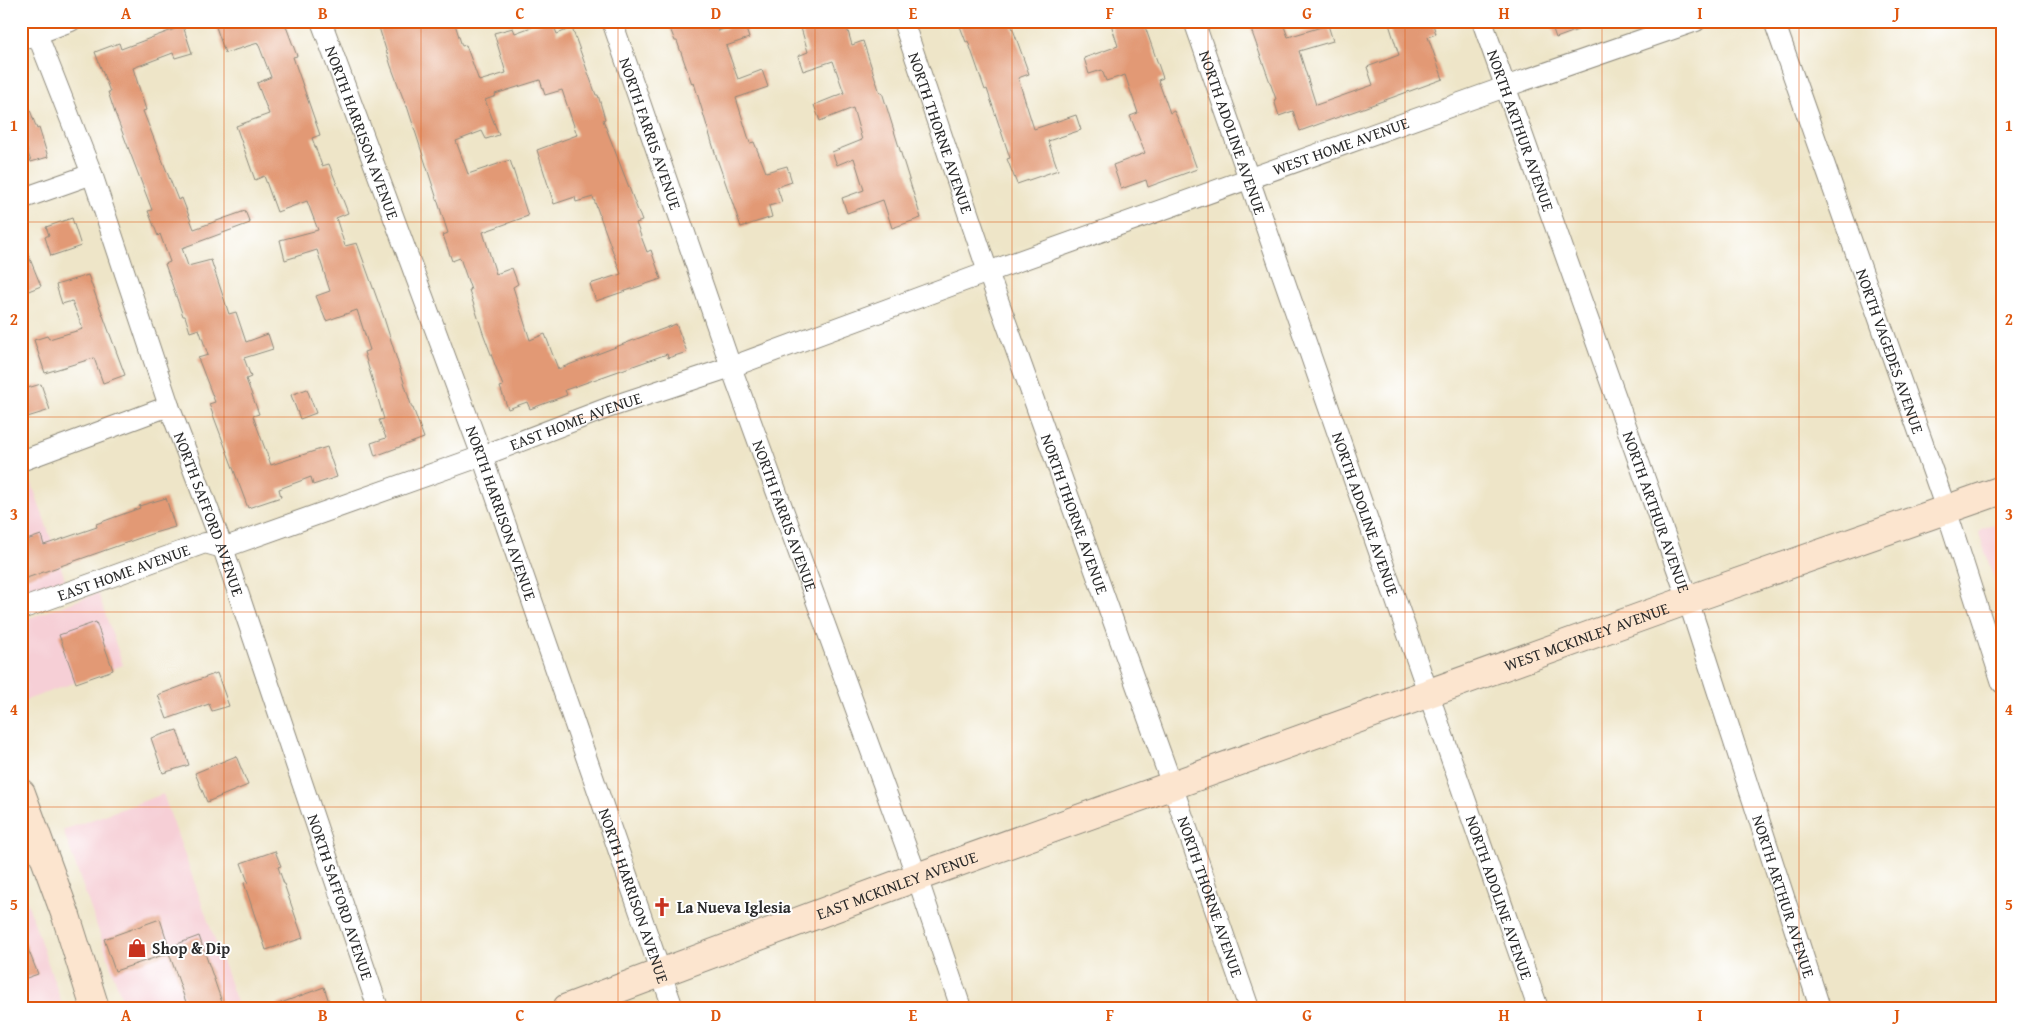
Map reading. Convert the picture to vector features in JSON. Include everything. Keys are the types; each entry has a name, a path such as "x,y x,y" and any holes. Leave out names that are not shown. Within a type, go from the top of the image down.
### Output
{"main road":[{"name":"WEST MCKINLEY AVENUE","path":"1172,785 1688,600 2002,490"},
{"name":"EAST MCKINLEY AVENUE","path":"567,1008 917,877 1172,785"},
{"path":"21,793 60,899 95,1008"}],"street":[{"path":"30,32 71,21"},
{"name":"NORTH HARRISON AVENUE","path":"321,21 482,456 673,1008"},
{"name":"NORTH FARRIS AVENUE","path":"612,21 732,367 917,877 961,1008"},
{"name":"NORTH THORNE AVENUE","path":"903,21 988,272 1172,785 1249,1008"},
{"name":"NORTH ADOLINE AVENUE","path":"1194,21 1538,1008"},
{"name":"NORTH ARTHUR AVENUE","path":"1482,21 1688,600 1820,1008"},
{"name":"WEST HOME AVENUE","path":"988,272 1505,87 1696,21"},
{"name":"NORTH VAGEDES AVENUE","path":"1774,21 1946,509 2002,683"},
{"name":"NORTH SAFFORD AVENUE","path":"30,32 92,174 169,406 223,548 378,1008"},
{"path":"21,199 92,174"},
{"name":"EAST HOME AVENUE","path":"21,609 205,543 223,548 482,456 610,407 732,367 988,272"},
{"path":"21,461 169,406"}],"shaded area":[{"path":"31,481 65,579 25,593 21,581 21,485"},
{"path":"2002,521 2002,602 1979,534 1981,529"},
{"path":"98,593 123,665 21,702 21,621"},
{"path":"163,794 239,1008 125,1008 63,830"},
{"path":"23,890 62,1008 21,1008 21,891"}],"building":[{"path":"214,21 284,21 297,56 293,57 320,135 312,138 322,166 329,164 348,213 336,218 345,246 357,243 384,318 412,408 424,438 375,456 371,443 386,438 379,420 384,419 364,352 370,350 357,310 326,321 316,296 330,291 317,250 285,260 280,240 318,230 307,201 277,212 264,176 255,180 236,126 269,114 257,83 271,77 258,43 225,53"},
{"path":"377,21 454,21 462,46 466,45 479,81 506,73 494,33 513,28 515,33 548,21 552,21 557,34 572,28 596,95 598,95 605,119 603,120 642,221 636,223 647,252 651,250 661,279 596,301 590,284 621,274 593,197 576,202 575,197 554,204 537,150 577,135 562,90 545,95 540,80 495,94 496,96 485,100 499,135 486,139 482,131 456,141 468,174 510,160 528,216 483,232 496,274 512,268 518,284 513,287 530,340 545,334 558,369 676,324 687,352 668,358 667,354 565,390 567,395 530,409 527,402 508,409 500,387 503,386 483,333 460,258 452,261 443,235 448,233"},
{"path":"667,21 714,21 718,31 744,23 749,38 726,46 738,79 762,70 768,87 736,98 750,143 754,142 766,172 787,166 792,182 777,187 782,202 769,206 772,217 741,227 716,156 694,83 692,84 677,41 675,41"},
{"path":"799,21 845,21 852,45 863,41 880,93 882,92 921,218 892,228 883,200 847,213 842,198 864,190 854,158 837,165 832,152 862,140 853,108 820,121 814,105 844,93 833,61 803,71 798,56 808,52"},
{"path":"958,21 1010,21 1029,74 1018,78 1034,129 1076,115 1081,130 1048,141 1058,170 1017,184 1007,159 1010,158 987,89 985,90 968,41 966,42"},
{"path":"1110,21 1143,21 1163,78 1158,80 1170,113 1174,111 1197,169 1148,187 1146,180 1121,189 1113,165 1145,153 1130,116 1138,113 1125,75 1106,81 1102,70 1089,74 1084,58 1118,46"},
{"path":"1248,21 1282,21 1288,37 1328,25 1333,41 1299,51 1316,105 1373,85 1367,67 1399,55 1388,21 1432,21 1436,34 1428,37 1443,79 1300,131 1293,111 1279,116 1274,100 1276,99"},
{"path":"1550,21 1596,21 1597,23 1556,38"},
{"path":"183,26 192,53 175,58 173,53 133,68 146,110 143,111 178,200 182,198 194,229 245,211 250,223 182,248 188,266 211,260 229,314 236,312 246,342 268,334 273,349 244,358 251,377 246,379 259,414 253,416 271,465 327,447 337,477 313,485 311,477 279,489 281,497 248,508 209,404 215,402 198,358 208,355 199,329 190,332 185,316 183,316 165,264 170,262 160,234 158,236 148,211 152,210 115,113 108,92 110,92 95,52 119,43 121,49"},
{"path":"23,91 37,129 39,128 48,157 31,162 21,131 21,92"},
{"path":"72,218 81,246 51,256 45,237 49,235 46,227"},
{"path":"21,237 41,286 21,294"},
{"path":"88,275 125,375 103,383 94,358 45,373 34,340 47,336 49,339 83,329 72,301 62,304 56,285"},
{"path":"41,384 50,410 21,419 21,390"},
{"path":"307,389 316,413 300,419 291,395"},
{"path":"166,498 175,527 21,580 21,542 41,535 44,545 97,527 96,524 140,508 139,506"},
{"path":"96,622 113,670 76,683 59,635"},
{"path":"217,673 229,706 212,711 209,704 167,719 158,695"},
{"path":"177,730 189,765 163,773 151,738"},
{"path":"236,756 248,785 207,802 195,773"},
{"path":"275,851 281,866 278,867 303,938 266,950 244,883 248,882 241,863"},
{"path":"160,919 169,947 199,936 224,1008 188,1008 169,953 115,971 104,939"},
{"path":"21,935 38,974 21,980"},
{"path":"324,987 331,1008 273,1008 273,1006"}],"place":[{"name":"La Nueva Iglesia","path":"662,907"},
{"name":"Shop & Dip","path":"137,948"}]}
